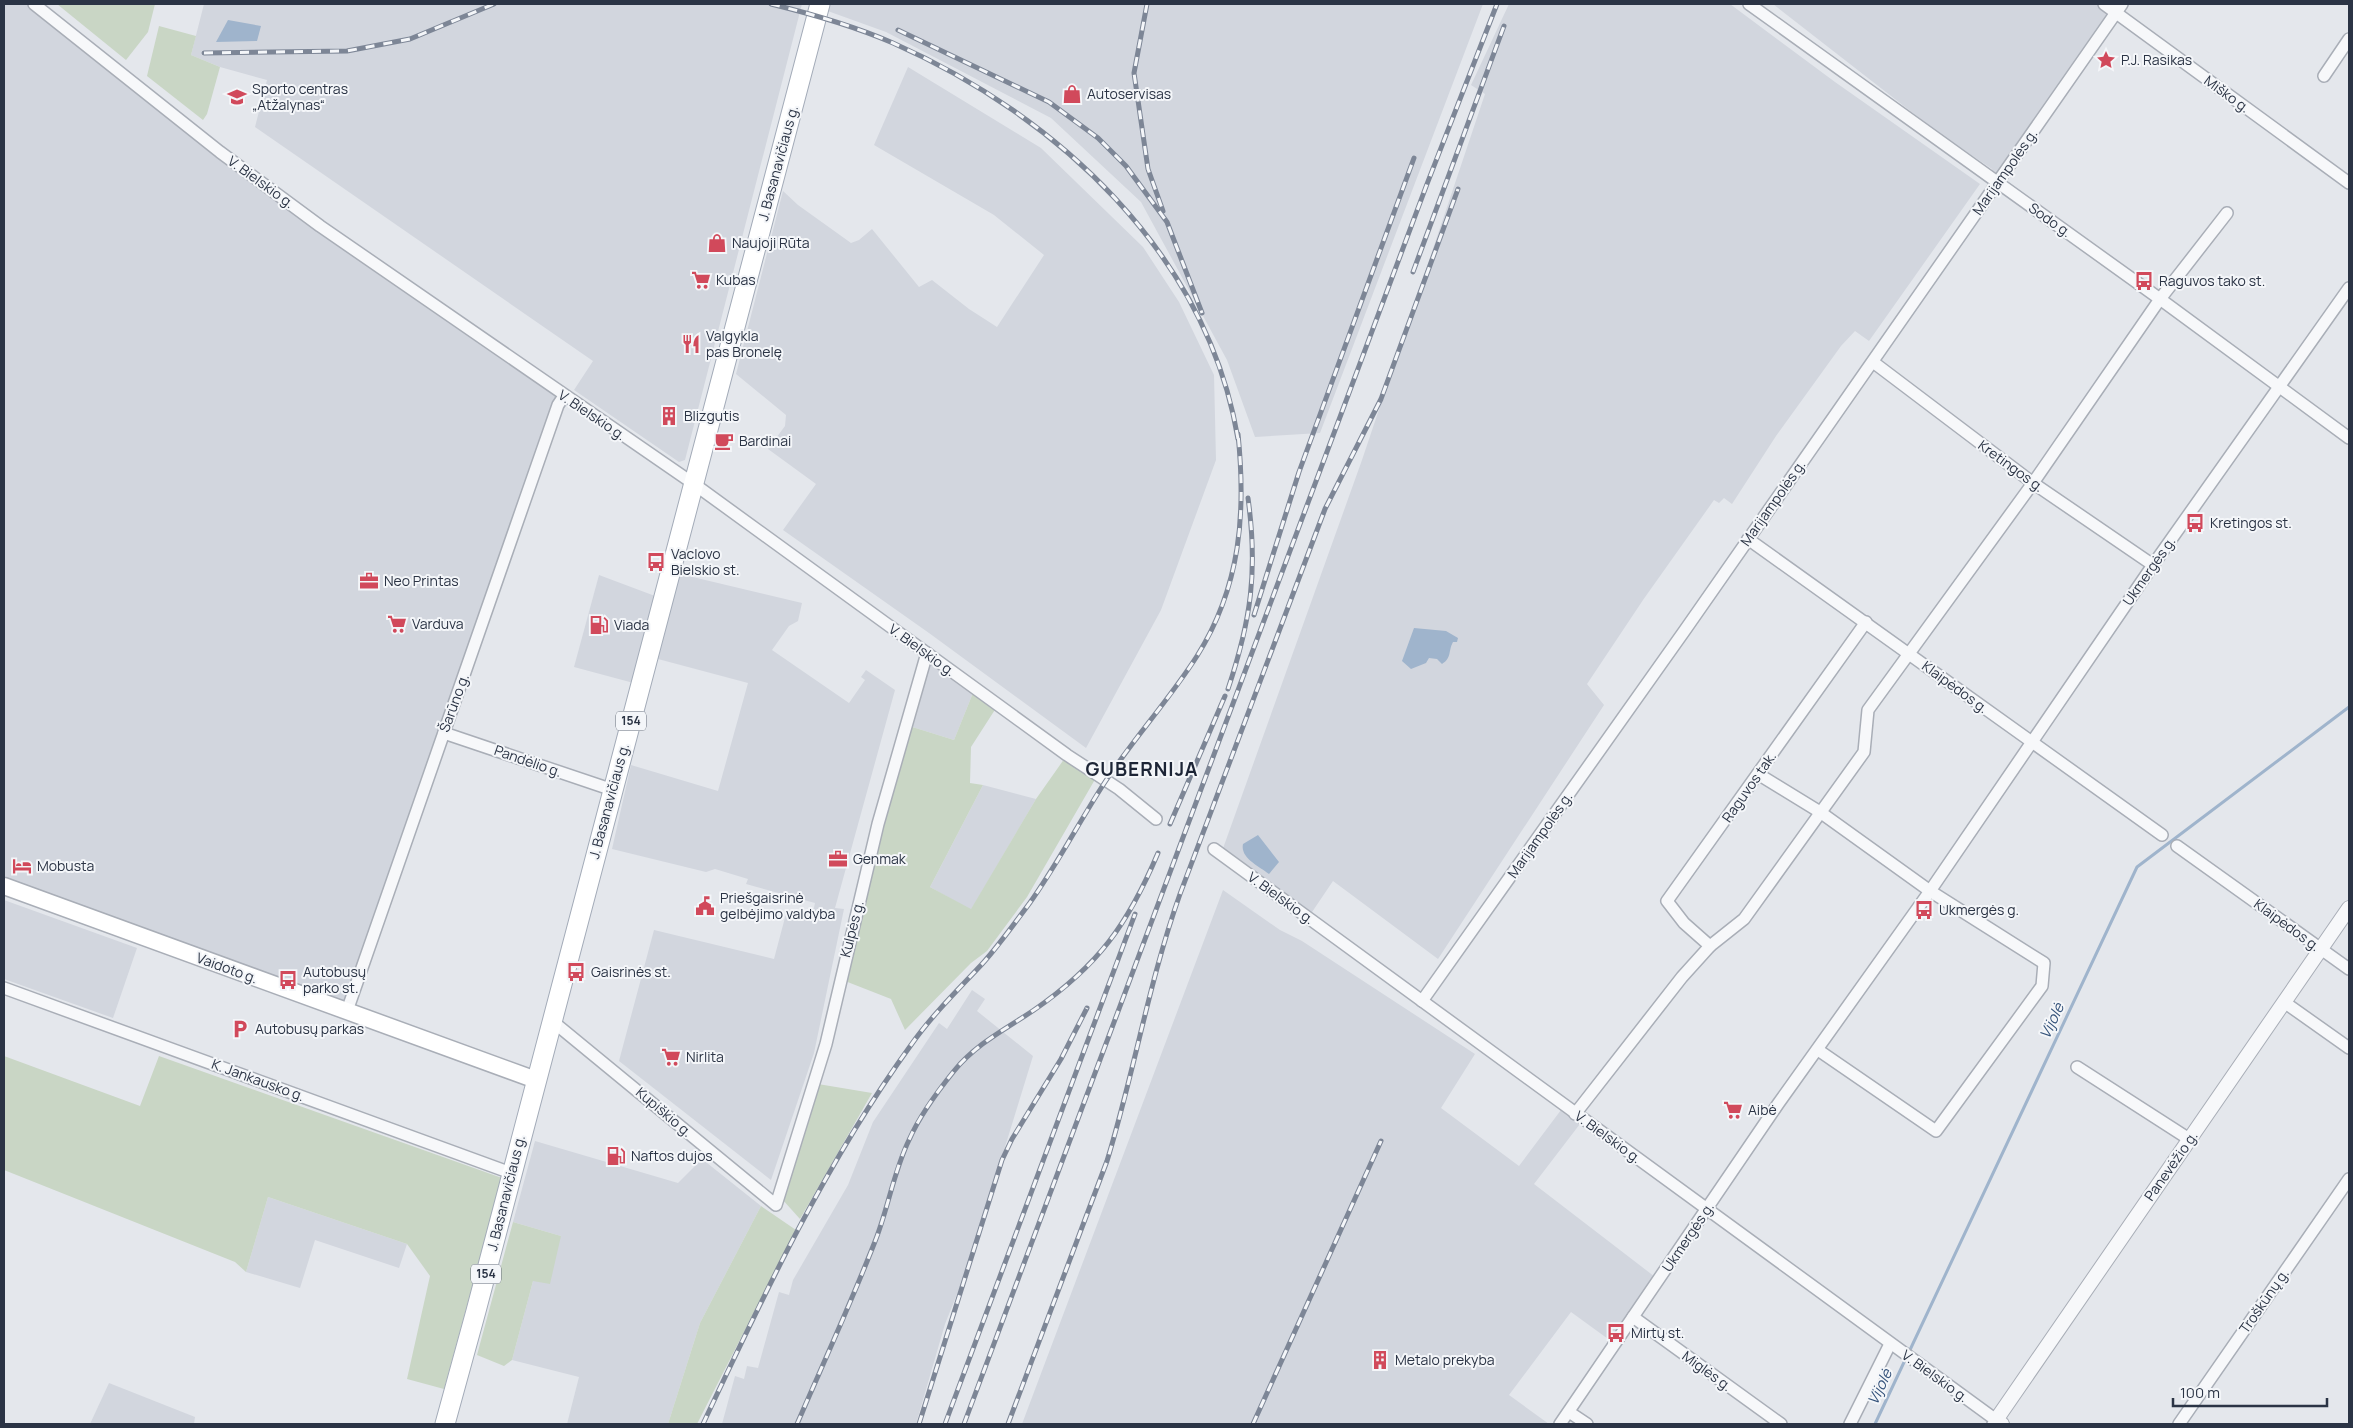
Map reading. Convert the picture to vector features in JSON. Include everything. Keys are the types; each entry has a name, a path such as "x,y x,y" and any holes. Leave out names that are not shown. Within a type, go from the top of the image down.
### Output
{"main road":[{"name":"J. Basanavičiaus g.","path":"445,1424 820,4"},
{"name":"Vaidoto g.","path":"4,886 536,1080"}],"street":[{"name":"V. Bielskio g.","path":"34,4 220,152 320,226 694,484 1067,755 1119,789 1156,819"},
{"name":"Sodo g.","path":"1749,4 2160,299 2349,438"},
{"name":"Miško g.","path":"2104,4 2119,8 2349,183"},
{"name":"Marijampolės g.","path":"1422,1002 1873,362 1996,182 2057,99 2119,8"},
{"path":"2324,76 2349,39"},
{"path":"1575,1114 1682,976 1710,946 1744,919 1864,752 1868,710 2033,483 2160,299 2227,212"},
{"name":"Ukmergės g.","path":"1560,1424 1778,1104 1930,891 2153,565 2349,288"},
{"name":"Kretingos g.","path":"1873,362 2033,483 2153,565"},
{"name":"Šarūno g.","path":"347,1011 558,405 564,396"},
{"name":"Klaipėdos g.","path":"1748,539 2162,835"},
{"name":"Raguvos tak.","path":"1710,946 1684,923 1667,901 1866,622"},
{"name":"Kulpės g.","path":"776,1205 826,1044 878,824 927,653"},
{"name":"Pandėlio g.","path":"444,733 613,790"},
{"path":"1758,774 1820,812 1930,891 2044,963 2042,986 1936,1131 1818,1050"},
{"name":"Klaipėdos g.","path":"2176,846 2349,969"},
{"name":"V. Bielskio g.","path":"1214,849 1997,1423"},
{"name":"Panevėžio g.","path":"1997,1423 2189,1139 2349,908"},
{"name":"K. Jankausko g.","path":"4,988 511,1173"},
{"path":"2284,1002 2349,1048"},
{"name":"Kupiškio g.","path":"551,1020 776,1205"},
{"path":"2077,1066 2189,1139"},
{"name":"Troškūnų g.","path":"2179,1424 2349,1179"},
{"name":"Miglės g.","path":"1633,1317 1781,1424"},
{"path":"1850,1424 1895,1348"},
{"path":"1569,1412 1587,1424"}],"shaded area":[{"path":"4,4 34,4 171,114 564,396 347,1011 4,886"},
{"path":"204,4 802,4 685,460 679,462 574,390 593,361 255,127 267,80 220,67 191,55"},
{"path":"827,4 1483,4 1320,433 1255,437 1227,360 1141,202 1051,118 886,32 825,10"},
{"path":"1509,4 1730,4 1835,82 1980,184 1869,341 1855,331 1841,346 1776,436 1732,504 1724,498 1719,503 1714,500 1643,600 1587,684 1604,705 1438,959 1333,881 1308,918 1221,854 1362,460 1485,94 1471,85"},
{"path":"1773,4 2104,4 2116,12 1996,182 1992,169 1936,131"},
{"path":"908,67 1041,148 1143,247 1179,302 1214,375 1216,460 1161,610 1086,748 929,633 783,530 816,484 768,449 785,426 786,415 736,374 783,191 798,205 851,243 859,240 872,229 919,287 932,280 969,309 997,327 1044,255 994,215 874,145"},
{"path":"680,574 802,603 798,621 789,626 772,650 849,703 865,680 861,677 866,670 895,690 835,908 844,909 814,1053 771,1180 619,1061 654,930 774,959 787,910 812,917 815,903 746,884 748,879 715,869 706,872 612,849 631,765 718,791 748,683 658,659"},
{"path":"599,575 663,599 641,685 574,667"},
{"path":"927,653 975,688 954,740 906,725"},
{"path":"983,785 1036,799 971,910 930,887"},
{"path":"1223,890 1280,930 1302,941 1475,1054 1441,1108 1519,1166 1564,1106 1583,1120 1534,1184 1659,1280 1615,1344 1571,1312 1509,1395 1549,1424 1022,1424"},
{"path":"4,900 137,948 113,1018 4,979"},
{"path":"972,990 985,999 977,1011 1033,1056 968,1267 945,1324 916,1424 722,1424 735,1376 744,1379 747,1366 758,1368 779,1292 789,1295 793,1280 848,1185 873,1122 939,1023 947,1029"},
{"path":"535,1141 678,1183 702,1159 761,1206 700,1323 668,1424 567,1424 579,1377 512,1360 533,1281 561,1236 513,1222"},
{"path":"268,1197 407,1244 399,1268 315,1240 300,1288 246,1272"},
{"path":"109,1383 195,1417 194,1424 90,1424"}],"green space":[{"path":"57,4 155,4 148,32 126,60"},
{"path":"159,26 196,36 191,55 220,67 207,114 203,120 147,76"},
{"path":"975,688 998,705 971,747 970,783 983,785 930,887 971,909 1036,799 1067,755 1097,776 1027,897 987,951 971,963 905,1030 891,999 845,981 906,725 954,740"},
{"path":"4,1056 140,1106 159,1056 502,1178 444,1389 407,1379 430,1276 407,1244 268,1197 246,1272 235,1262 4,1170"},
{"path":"818,1084 872,1093 800,1219 782,1199"},
{"path":"761,1206 796,1230 697,1424 668,1424 700,1323"},
{"path":"513,1222 561,1236 550,1284 533,1281 512,1360 504,1366 477,1355"}],"water":[{"path":"228,20 261,26 257,41 216,42"},
{"path":"1414,628 1446,631 1458,638 1457,642 1453,642 1449,657 1445,662 1442,664 1437,659 1429,658 1426,663 1411,669 1402,661"},
{"path":"1258,835 1279,862 1269,874 1247,858 1244,853 1243,844"}],"waterway":[{"name":"Vijolė","path":"1909,1352 2137,867 2349,707"},
{"name":"Vijolė","path":"1875,1424 1906,1358"}],"railway":[{"path":"204,53 347,51 410,39 494,4"},
{"path":"771,4 863,31 893,43 954,73 1012,110 1066,152 1116,199 1159,252 1194,309 1221,372 1238,439"},
{"path":"1147,4 1134,73 1148,169 1163,211"},
{"path":"964,1424 1427,184 1497,4"},
{"path":"1413,272 1504,26"},
{"path":"898,30 1049,102 1098,138 1126,166 1167,222 1202,313"},
{"path":"1254,615 1299,472 1414,158"},
{"path":"1008,1424 1107,1161 1159,960 1180,894 1325,509 1381,399 1458,189"},
{"path":"703,1424 773,1278 851,1135 911,1045 928,1023 989,956 1029,904 1105,782 1186,672 1212,630 1223,603 1237,548 1241,492 1238,434"},
{"path":"1228,689 1242,640 1250,595 1252,549 1248,498"},
{"path":"1170,824 1225,696"},
{"path":"797,1424 865,1267 879,1231 903,1153 913,1131 935,1095 972,1052 1057,993 1094,959 1123,922 1158,853"},
{"path":"945,1424 1135,914"},
{"path":"919,1424 1002,1160 1012,1139 1061,1059 1087,1008"},
{"path":"1253,1424 1381,1141"}],"place":[{"name":"P.J. Rasikas","path":"2106,60"},
{"name":"Autoservisas","path":"1072,94"},
{"name":"Sporto centras „Atžalynas“","path":"237,97"},
{"name":"Naujoji Rūta","path":"717,243"},
{"name":"Kubas","path":"701,280"},
{"name":"Raguvos tako st.","path":"2144,281"},
{"name":"Valgykla pas Bronelę","path":"691,344"},
{"name":"Blizgutis","path":"669,416"},
{"name":"Bardinai","path":"724,441"},
{"name":"Kretingos st.","path":"2195,523"},
{"name":"Vaclovo Bielskio st.","path":"656,562"},
{"name":"Neo Printas","path":"369,581"},
{"name":"Varduva","path":"397,624"},
{"name":"Viada","path":"599,625"},
{"name":"Genmak","path":"838,859"},
{"name":"Mobusta","path":"22,866"},
{"name":"Priešgaisrinė gelbėjimo valdyba","path":"705,906"},
{"name":"Ukmergės g.","path":"1924,910"},
{"name":"Gaisrinės st.","path":"576,972"},
{"name":"Autobusų parko st.","path":"288,980"},
{"name":"Autobusų parkas","path":"240,1029"},
{"name":"Nirlita","path":"671,1057"},
{"name":"Aibė","path":"1733,1110"},
{"name":"Naftos dujos","path":"616,1156"},
{"name":"Mirtų st.","path":"1616,1333"},
{"name":"Metalo prekyba","path":"1380,1360"}],"district":[{"name":"GUBERNIJA","path":"1142,769"}]}
